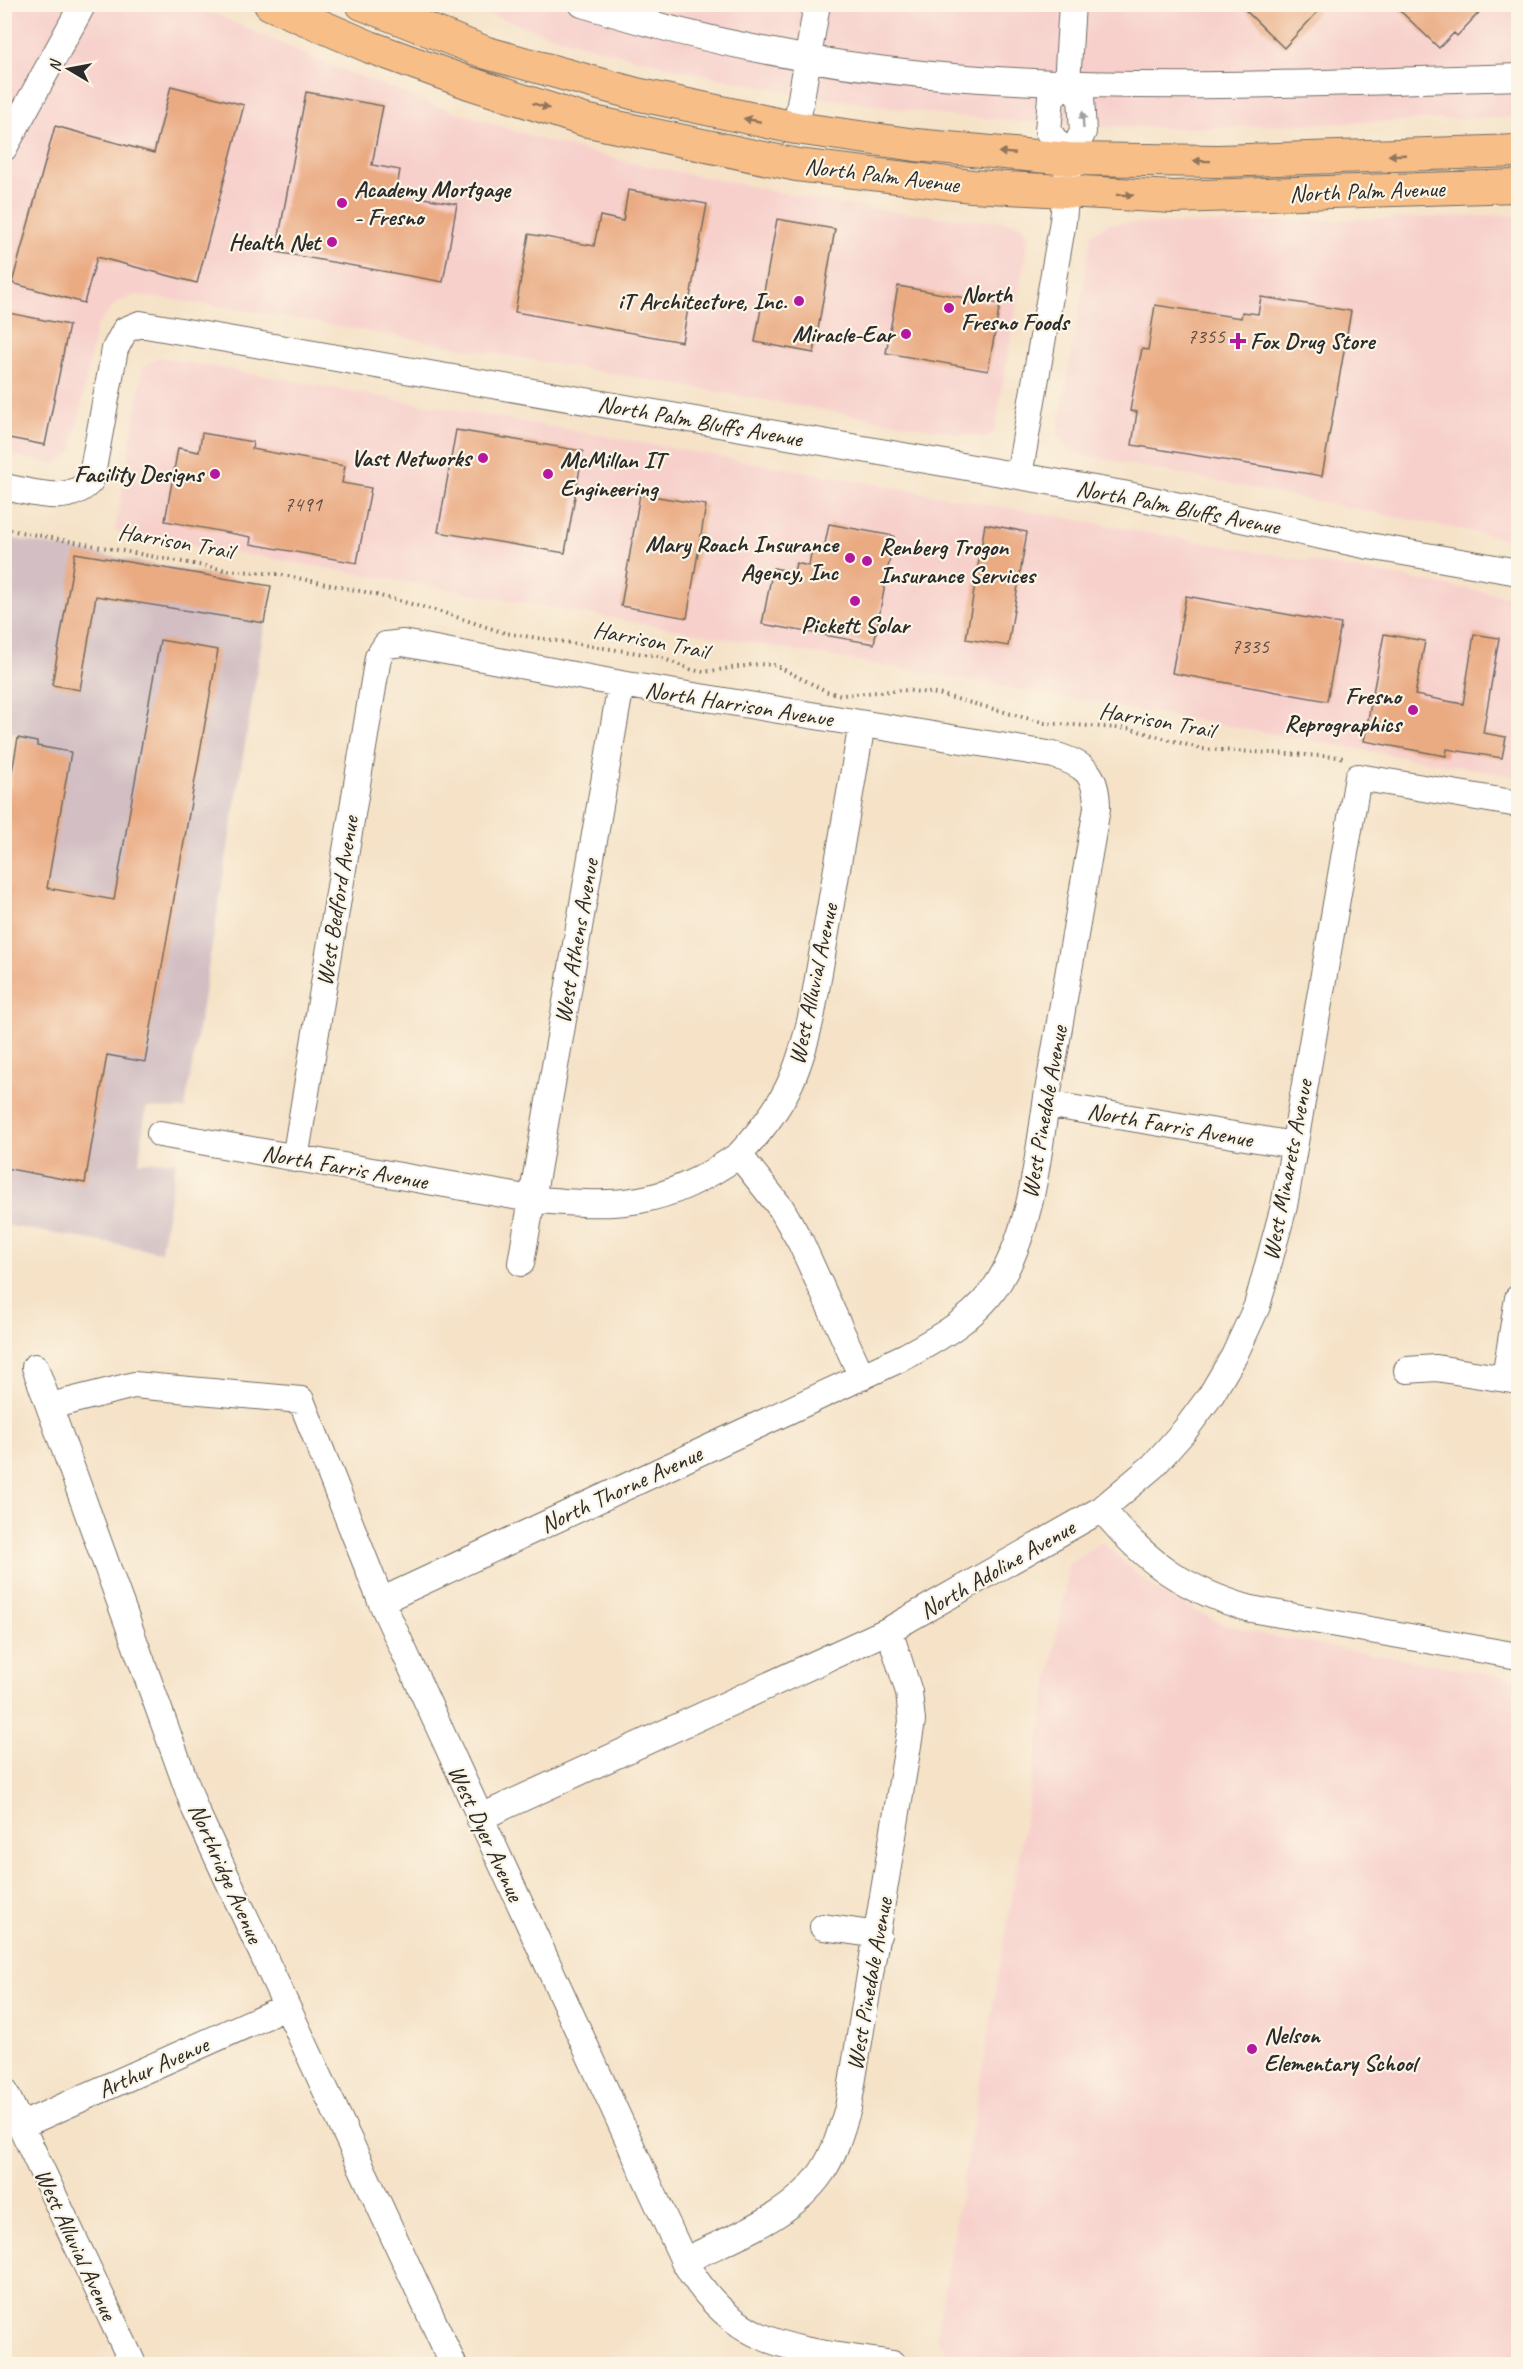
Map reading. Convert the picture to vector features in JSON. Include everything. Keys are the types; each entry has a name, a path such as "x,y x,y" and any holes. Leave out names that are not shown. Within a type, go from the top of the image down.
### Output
{"main road":[{"name":"North Palm Avenue","path":"270,4 370,47 469,83 575,117 658,137 787,163 879,177 1066,193 1173,197 1518,186"},
{"name":"North Palm Avenue","path":"382,8 487,53 636,94 796,129 916,145 1069,159 1218,161 1518,151"},
{"path":"310,22 334,13 372,25 385,21 382,8"},
{"path":"370,47 380,38 397,37 444,55 550,87 636,94"},
{"path":"1358,192 1439,172 1518,169"}],"street":[{"path":"4,148 82,4"},
{"path":"582,4 693,34 808,58 929,75 1067,83 1266,85 1518,77"},
{"path":"796,129 817,4"},
{"path":"1069,159 1048,131 1051,97 1067,83 1072,4"},
{"path":"1019,476 1066,193 1069,159 1083,132 1082,97 1067,83"},
{"name":"North Palm Bluffs Avenue","path":"4,487 68,496 84,488 91,480 115,349 126,330 140,324 1124,494 1369,546 1518,572"},
{"name":"North Harrison Avenue","path":"386,645 403,643 621,684 1054,755 1075,762 1089,772"},
{"name":"West Bedford Avenue","path":"295,1158 378,657 386,645"},
{"name":"West Athens Avenue","path":"531,1199 621,684"},
{"name":"West Alluvial Avenue","path":"739,1155 764,1128 785,1097 803,1054 862,724"},
{"path":"1353,769 1518,804"},
{"name":"West Minarets Avenue","path":"1102,1509 1154,1466 1185,1430 1234,1356 1257,1306 1272,1255 1294,1145 1353,769"},
{"name":"West Pinedale Avenue","path":"862,1377 946,1334 975,1309 1000,1281 1025,1222 1096,808 1097,789 1089,772"},
{"name":"North Farris Avenue","path":"1046,1104 1294,1145"},
{"name":"North Farris Avenue","path":"160,1134 531,1199 587,1205 627,1203 658,1196 704,1179 739,1155"},
{"path":"739,1155 781,1208 801,1243 862,1377"},
{"path":"521,1263 531,1199"},
{"path":"1407,1370 1436,1368 1512,1379 1518,1298"},
{"name":"Northridge Avenue","path":"35,1367 195,1809 453,2364"},
{"name":"North Thorne Avenue","path":"381,1601 862,1377"},
{"name":"West Dyer Avenue","path":"50,1406 134,1386 301,1400 381,1601 684,2261 700,2289 735,2324 763,2338 802,2350 892,2364"},
{"name":"North Adoline Avenue","path":"479,1818 890,1630 1102,1509 1136,1547 1171,1576 1219,1600 1251,1609 1518,1656"},
{"name":"West Pinedale Avenue","path":"684,2261 788,2207 807,2191 823,2170 835,2146 848,2108 912,1721 909,1692 890,1630"},
{"path":"823,1927 878,1935"},
{"name":"Arthur Avenue","path":"20,2127 286,2007"},
{"name":"West Alluvial Avenue","path":"4,2090 133,2364"}],"path":[{"name":"Harrison Trail","path":"4,529 226,570 278,574 375,595 505,633 657,656 692,670 713,671 758,664 775,665 828,692 842,695 903,690 938,694 1034,721 1131,729 1202,749 1340,757 1353,769"}],"shaded area":[{"path":"4,5 194,5 328,64 429,103 545,141 633,163 838,204 931,216 1019,223 1029,234 995,430 986,438 238,309 135,295 116,303 96,327 72,453 56,464 5,455"},
{"path":"460,5 1518,5 1518,117 1189,128 1074,126 953,116 802,95 677,69 556,37"},
{"path":"1518,215 1518,541 1068,452 1057,436 1092,234 1109,223 1185,224"},
{"path":"158,357 1518,598 1518,777 115,531 143,368"},
{"path":"4,537 271,586 185,1109 146,1108 139,1162 176,1161 161,1252 5,1225 4,831 21,735 5,732"},
{"name":"Nelson Elementary School","path":"1102,1542 1138,1575 1167,1597 1221,1623 1264,1635 1518,1679 1518,2364 950,2364 946,2351 936,2338 1069,1564"}],"building":[{"path":"1239,4 1325,4 1284,48"},
{"path":"1393,4 1487,4 1457,36 1454,33 1439,48"},
{"path":"171,86 244,105 197,283 97,257 84,303 12,283 55,126 154,153"},
{"path":"306,92 383,106 372,165 400,170 396,193 457,204 443,282 276,252"},
{"path":"628,190 707,204 682,342 515,312 529,234 594,246 600,216 623,221"},
{"path":"777,219 835,229 814,353 755,342"},
{"path":"898,286 1000,304 988,371 886,353"},
{"path":"1261,297 1351,311 1322,476 1132,445 1137,412 1130,411 1142,349 1148,350 1155,305 1241,318 1242,312 1258,314"},
{"path":"4,312 69,325 45,445 4,437"},
{"path":"456,430 583,451 565,553 438,532"},
{"path":"202,433 253,442 252,449 345,466 342,483 371,488 357,563 250,544 251,537 165,521 178,448 199,452"},
{"path":"640,494 706,505 687,618 621,606"},
{"path":"829,524 894,536 874,644 762,624 773,568 794,572 796,563 809,566 812,547 824,549"},
{"path":"985,524 1027,532 1008,646 966,639"},
{"path":"75,553 271,586 264,623 96,596 80,690 52,685"},
{"path":"1186,596 1341,624 1327,701 1172,673"},
{"path":"1384,634 1425,641 1415,695 1463,704 1474,634 1499,638 1483,733 1506,737 1502,758 1447,749 1446,756 1364,741"},
{"path":"160,640 218,650 145,1062 107,1055 85,1183 4,1168 4,1018 10,988 4,987 4,817 18,738 37,742 37,746 71,752 47,888 114,900"}],"place":[{"name":"Academy Mortgage - Fresno","path":"342,203"},
{"name":"Health Net","path":"332,242"},
{"name":"iT Architecture, Inc.","path":"799,301"},
{"name":"North Fresno Foods","path":"949,308"},
{"name":"Miracle-Ear","path":"906,334"},
{"name":"Fox Drug Store","path":"1238,341"},
{"name":"Vast Networks","path":"483,458"},
{"name":"Facility Designs","path":"215,474"},
{"name":"McMillan IT Engineering","path":"548,474"},
{"name":"Mary Roach Insurance Agency, Inc","path":"850,558"},
{"name":"Renberg Trogon Insurance Services","path":"867,561"},
{"name":"Pickett Solar","path":"855,601"},
{"name":"Fresno Reprographics","path":"1413,710"},
{"name":"Nelson Elementary School","path":"1252,2049"}]}
